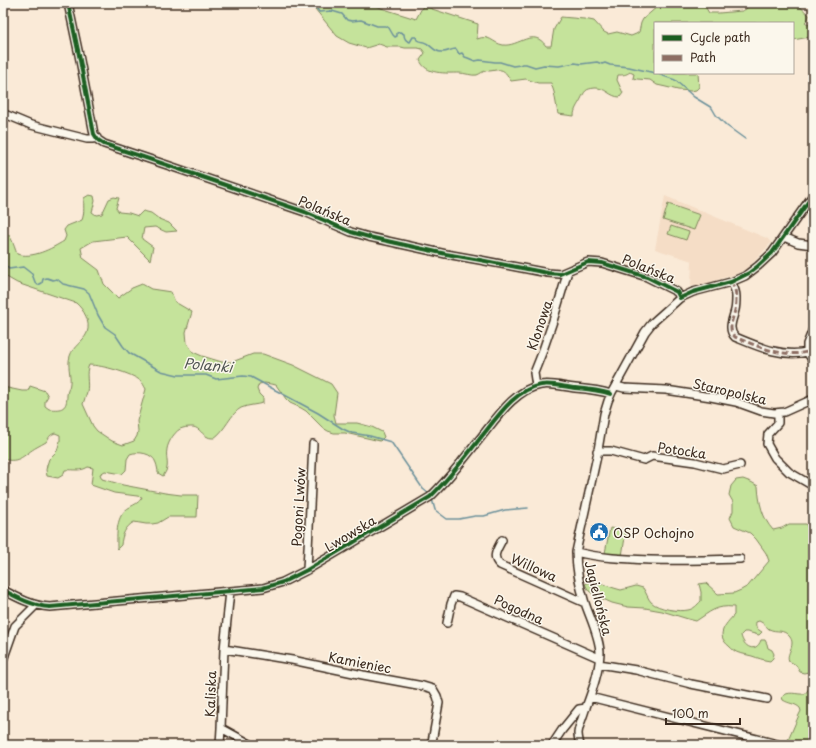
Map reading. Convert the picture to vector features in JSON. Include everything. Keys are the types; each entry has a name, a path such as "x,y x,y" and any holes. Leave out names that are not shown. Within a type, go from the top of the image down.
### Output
{"street":[{"path":"3,114 31,125 55,132 87,139 97,138 94,134 68,3"},
{"name":"Polańska","path":"97,138 104,144 305,212 357,234 446,254 548,273 560,274 588,262 602,262 647,277 677,292 680,298"},
{"name":"Jagiellońska","path":"580,745 578,734 579,727 590,698 596,676 600,651 577,572 576,552 598,451 604,414 611,394 642,337 649,327 672,304 680,298 693,292 732,282 745,276 758,266 784,237 813,195"},
{"path":"784,237 798,243 813,245"},
{"name":"Klonowa","path":"536,386 534,373 555,315 568,270"},
{"path":"732,282 735,288 736,296 731,330 735,337 772,351 787,354 807,352"},
{"path":"813,329 807,344 807,352 813,360"},
{"name":"Lwowska","path":"3,590 22,600 36,605 50,607 263,588 280,584 307,570 430,497 452,474 517,396 525,391 540,385 550,385 594,390 611,394"},
{"name":"Staropolska","path":"616,386 624,388 666,390 712,396 736,402 761,411 774,413 784,412 813,399"},
{"path":"778,413 778,423 768,434 767,444 775,458 789,472 813,486"},
{"name":"Pogoni Lwów","path":"307,570 313,444"},
{"name":"Potocka","path":"598,451 611,451 644,460 652,456 695,462 723,469 740,465"},
{"name":"Willowa","path":"502,540 495,556 496,561 500,566 585,603"},
{"path":"576,552 587,555 624,559 678,561 740,559"},
{"name":"Kaliska","path":"230,591 224,649 221,728 252,745"},
{"name":"Pogodna","path":"446,623 454,596 460,597 599,661"},
{"path":"3,660 15,626 36,605"},
{"name":"Kamieniec","path":"224,649 292,660 433,689 439,703 432,742 433,745"},
{"path":"599,661 691,684 767,699"},
{"path":"590,698 777,744"},
{"path":"552,745 579,709 586,708"},
{"path":"220,745 221,728"}],"shaded area":[{"path":"665,196 764,237 771,243 749,267 739,273 698,286 691,286 692,261 655,249"}],"green space":[{"path":"307,3 372,3 381,8 416,19 423,6 478,24 477,39 488,38 499,44 509,45 526,39 536,38 546,46 551,46 554,29 561,17 594,21 604,32 608,34 617,32 631,36 639,32 643,19 658,6 670,3 703,3 709,13 719,13 742,11 746,9 750,3 796,3 809,15 805,22 813,28 813,37 794,40 794,22 654,22 654,74 698,74 699,87 696,90 691,91 678,90 657,85 650,80 633,78 634,74 630,72 624,75 618,75 617,80 623,93 620,97 616,97 599,88 587,90 576,107 574,116 558,114 551,83 538,83 526,79 511,81 506,73 500,70 484,71 477,75 431,71 423,65 420,60 425,53 422,49 387,47 379,44 366,48 349,43 337,36 315,9"},
{"path":"89,195 94,196 95,201 92,212 96,215 102,214 109,199 114,197 119,198 116,208 119,212 138,216 143,211 151,213 159,219 169,223 177,231 166,232 155,227 144,228 142,239 153,247 150,260 127,237 93,241 81,248 83,258 99,270 104,284 118,298 132,288 142,284 151,289 171,292 175,302 192,312 186,332 187,343 193,352 222,362 232,362 253,354 263,354 293,365 331,384 337,393 334,415 336,423 357,423 372,427 382,432 384,437 380,441 345,433 334,433 328,431 306,411 290,403 276,385 265,383 259,384 257,389 263,398 263,403 237,410 214,438 209,438 193,427 180,429 173,436 168,446 167,469 163,476 158,473 156,463 152,457 137,453 130,454 127,459 126,470 122,474 105,471 100,474 102,479 123,485 165,493 198,495 197,517 168,517 158,523 152,524 134,522 126,529 121,545 117,549 119,520 125,510 138,502 142,497 114,493 91,485 93,468 88,467 80,470 65,470 63,475 58,478 47,476 46,470 49,459 57,451 60,441 60,435 55,433 50,436 46,442 22,458 14,460 3,459 3,387 28,391 30,386 45,391 48,396 45,401 45,406 49,409 63,408 67,400 70,384 70,356 73,349 87,333 88,325 82,309 76,303 17,283 3,275 3,230 10,237 17,254 29,255 41,252 64,241 66,236 64,230 67,226 82,220 84,198","holes":["89,365 101,366 130,375 141,381 146,389 137,421 137,436 134,441 123,445 112,441 97,431 93,426 83,404 87,394 87,375"]},
{"path":"668,204 700,215 694,230 663,220"},
{"path":"671,226 689,232 686,240 668,234"},
{"path":"743,479 758,486 762,510 766,520 773,530 782,528 789,524 806,524 813,540 813,671 804,673 800,672 796,665 788,659 792,646 790,637 785,633 769,629 759,621 756,622 756,627 762,632 759,635 744,632 741,635 742,639 747,646 753,648 759,644 761,640 765,640 768,648 772,650 774,654 773,658 770,661 767,661 736,652 725,642 722,634 725,626 734,615 734,607 718,608 696,621 662,611 628,607 612,603 596,596 589,591 585,584 593,581 621,590 636,586 643,588 650,601 654,604 663,608 679,611 692,609 701,601 699,584 706,583 718,594 734,593 748,586 769,561 766,553 756,539 750,533 734,526 730,518 733,511 733,502 729,495 731,486 736,480"},
{"path":"610,528 626,531 622,556 605,553"},
{"path":"810,687 813,688 813,745 786,745 801,711 798,706 783,700 782,697 790,693 805,694"}],"waterway":[{"path":"313,3 319,12 332,11 342,14 347,20 361,20 377,26 386,26 395,37 397,36 397,33 400,32 404,34 406,40 409,42 413,37 416,37 417,40 425,42 440,52 456,49 459,54 462,53 465,57 475,61 500,62 513,66 526,64 535,67 544,65 559,66 575,63 581,64 597,62 654,73"},
{"path":"658,74 675,80 694,97 712,108 716,115 727,126 745,139"},
{"name":"Polanki","path":"3,263 9,269 23,267 32,274 38,285 42,283 43,279 47,278 53,280 57,279 63,284 84,289 89,293 98,315 105,327 115,334 129,353 161,371 178,375 206,375 216,379 243,376 251,377 318,413 343,429 352,433 391,442 423,489 428,493"},
{"name":"Polanki","path":"432,499 435,510 447,519 484,516 505,510 528,508"}],"marked path":[{"path":"731,282 735,289 736,295 736,307 731,327 731,331 735,337 779,352 807,352 813,361"}],"cycle path":[{"path":"68,3 94,134 98,140 104,144 305,212 351,232 369,237 446,254 548,273 560,274 588,262 602,263 647,277 677,292 680,298 693,292 731,282 749,273 772,253 813,195"},
{"path":"3,590 20,599 50,607 263,588 283,582 307,570 430,497 455,470 505,407 522,393 531,388 549,384 611,394"}],"place":[{"name":"OSP Ochojno","path":"599,532"}]}
